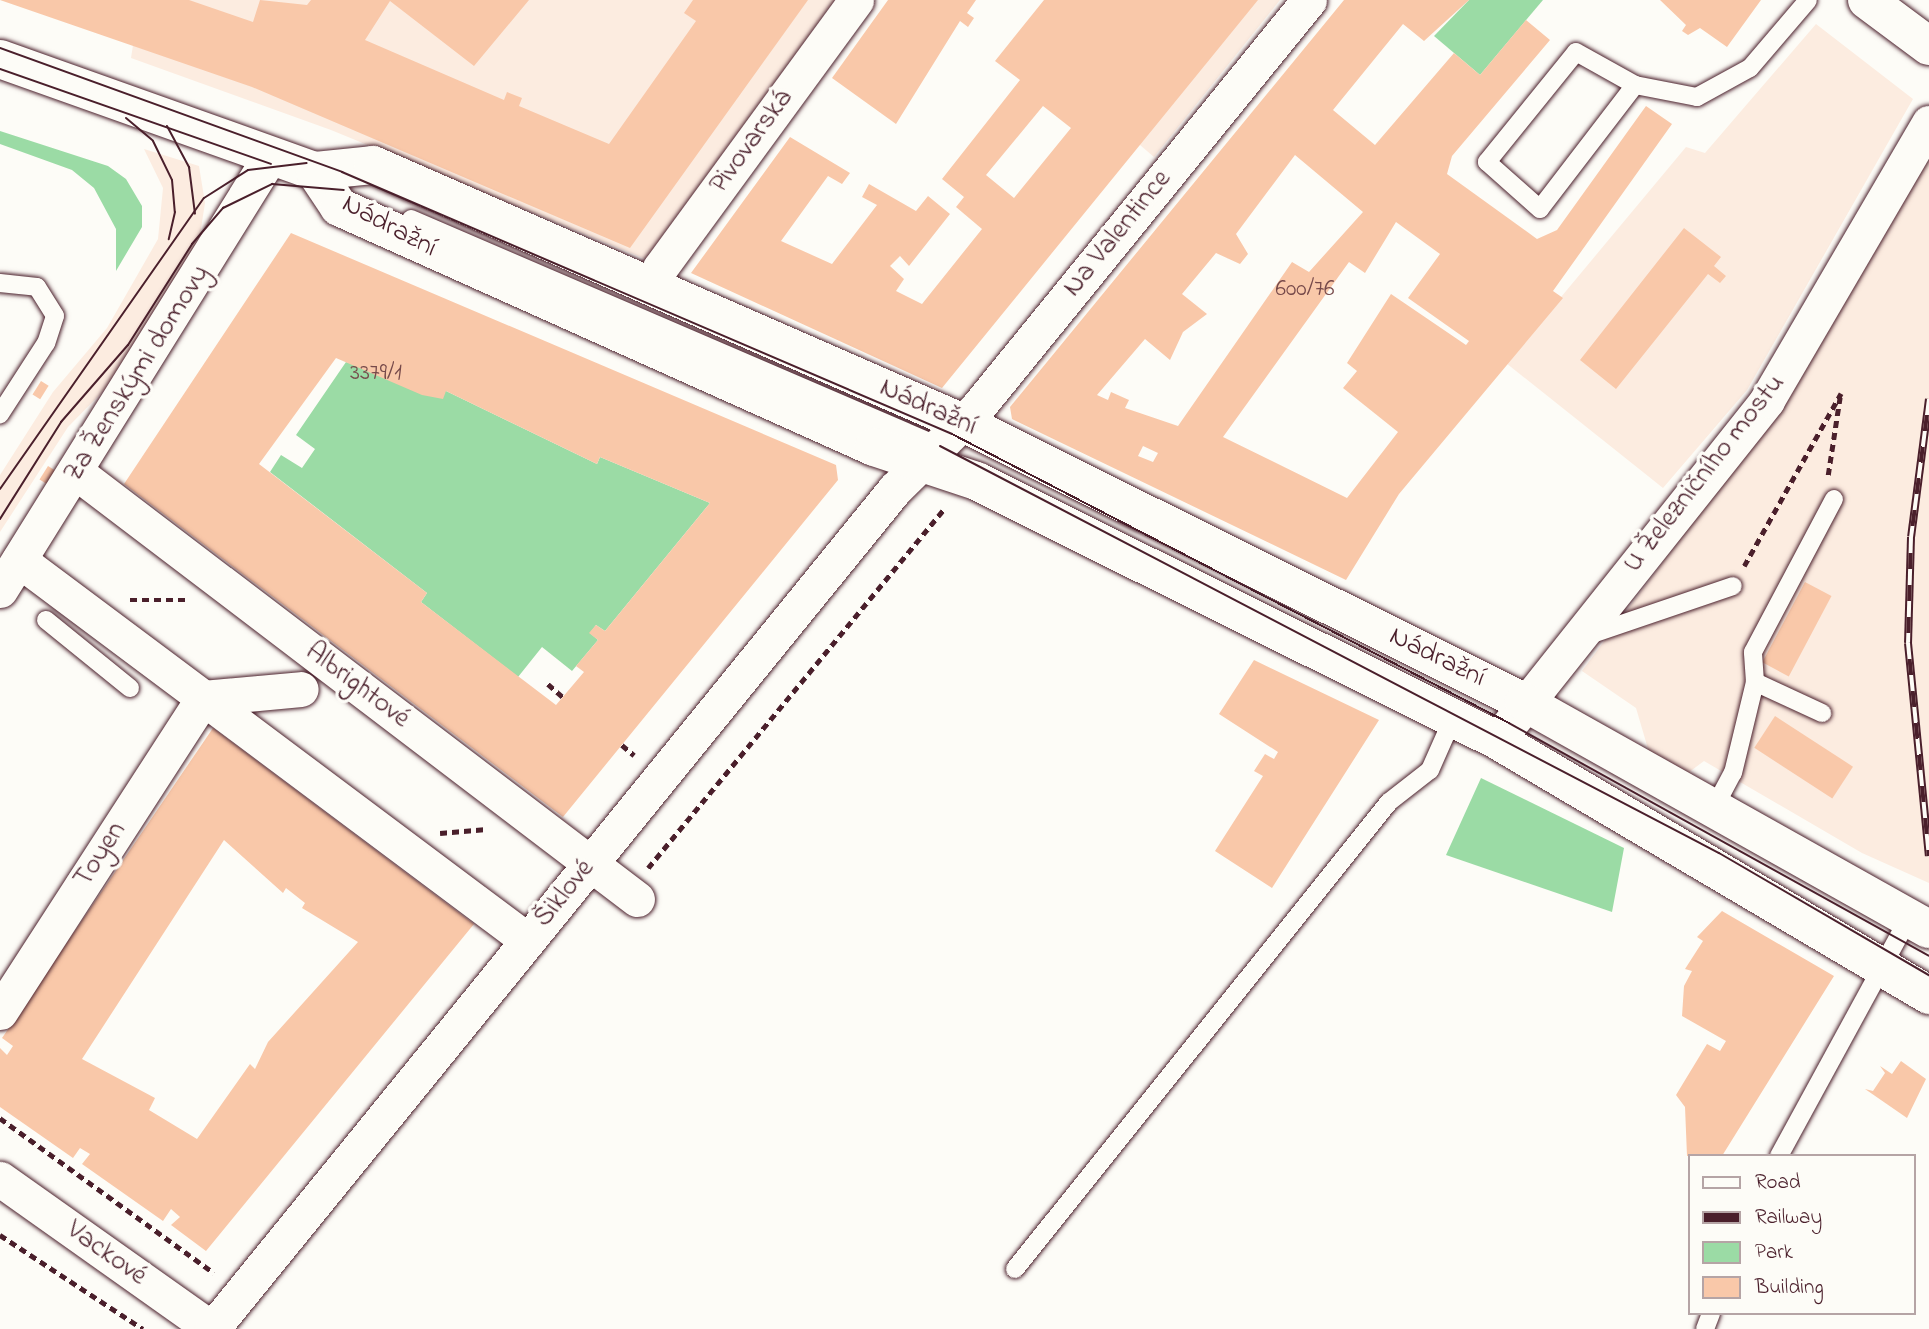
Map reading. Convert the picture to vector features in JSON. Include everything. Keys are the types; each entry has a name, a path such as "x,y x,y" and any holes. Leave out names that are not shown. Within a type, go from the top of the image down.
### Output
{"street":[{"name":"Pivovarská","path":"652,287 660,268 856,0"},
{"name":"Na Valentince","path":"942,444 1309,0"},
{"path":"1867,0 1929,46"},
{"name":"Nádražní","path":"0,59 271,155 318,177 340,207 484,276 942,444 1524,702 1919,924"},
{"name":"U Železničního mostu","path":"1524,702 1767,400 1929,123"},
{"name":"Za Ženskými domovy","path":"0,590 76,472 271,155"},
{"name":"Nádražní","path":"318,177 373,165 652,287 942,444 976,481 1497,740 1929,995"},
{"name":"Šiklové","path":"212,1329 621,824 942,444"},
{"name":"Albrightové","path":"76,472 633,895"},
{"path":"19,560 59,610 203,698 527,940"},
{"path":"203,698 302,689"},
{"name":"Toyen","path":"0,1012 203,698"},
{"path":"1497,740 1524,702"},
{"name":"Vackové","path":"0,1179 212,1329"}],"lane":[{"path":"1635,85 1539,209 1487,162 1576,52 1635,85 1697,97 1750,68 1808,0"},
{"path":"0,283 37,287 55,316 46,343 0,414"},
{"path":"1714,808 1733,773 1755,682 1753,652 1834,499"},
{"path":"1576,639 1733,586"},
{"path":"59,610 130,688"},
{"path":"1755,682 1822,713"},
{"path":"1015,1269 1389,802 1430,770 1453,718"},
{"path":"1780,1154 1882,965 1919,924"}],"path":[{"path":"1733,586 1841,393 1828,474 1834,499"},
{"path":"633,895 944,509"},
{"path":"59,610 244,601"},
{"path":"548,684 563,697"},
{"path":"622,745 635,756"},
{"path":"385,834 488,832 473,774"},
{"path":"0,1118 242,1293"},
{"path":"0,1235 143,1329"}],"shaded area":[{"path":"140,0 835,0 648,260 331,130 131,58"},
{"path":"1084,0 1280,0 1154,157 1126,133"},
{"path":"1816,24 1913,99 1747,390 1663,488 1506,363 1686,147 1705,153"},
{"path":"144,149 199,166 205,203 198,248 115,379 68,427 0,532 0,475 53,392 107,328 158,239 163,188"},
{"path":"1929,159 1929,883 1862,853 1704,761 1684,776 1651,759 1636,708 1582,671 1790,391"}],"green space":[{"path":"1469,0 1543,0 1480,75 1434,36"},
{"path":"0,131 108,166 126,179 142,206 142,227 116,271 116,229 94,188 72,170 0,144"},
{"path":"346,362 446,391 597,464 600,457 710,503 605,631 596,625 590,633 598,640 572,671 542,647 518,677 421,602 427,593 270,472 281,455 302,468 315,449 296,435"},
{"path":"1481,778 1624,848 1612,912 1446,855"}],"building":[{"path":"0,0 189,0 253,22 260,0 307,5 311,0 529,0 474,66 390,1 365,40 504,100 507,92 522,98 519,106 609,144 696,21 684,13 693,0 808,0 630,248 252,87"},
{"path":"888,0 976,0 967,13 974,18 968,27 960,21 896,124 832,78"},
{"path":"1044,0 1258,0 942,388 691,273 790,137 850,173 842,184 828,176 781,241 832,264 877,205 862,197 869,184 916,211 928,196 950,214 909,266 900,256 890,266 904,279 896,291 922,304 982,229 956,207 964,197 942,179 1020,80 995,61","holes":["1043,106 1071,128 1014,198 986,175"]},
{"path":"1344,0 1469,0 1424,41 1403,24 1333,110 1375,145 1454,53 1480,75 1526,20 1550,40 1452,156 1447,174 1537,239 1557,230 1646,106 1672,124 1553,291 1563,298 1399,494 1346,580 1012,419 1010,407","holes":["1295,155 1363,212 1309,272 1292,262 1178,426 1125,408 1129,400 1111,392 1108,400 1097,395 1145,339 1170,360 1183,332 1207,314 1182,294 1216,253 1240,264 1248,254 1236,234","1396,222 1440,254 1408,298 1469,341 1466,345 1391,294 1347,363 1357,371 1343,388 1398,432 1347,498 1223,437 1349,262 1365,273","1143,446 1158,453 1153,462 1138,456"]},
{"path":"1660,0 1761,0 1727,47 1700,28 1688,35 1682,31 1686,25"},
{"path":"1684,228 1721,257 1714,266 1726,276 1720,283 1708,274 1616,389 1580,360"},
{"path":"291,233 836,465 838,480 563,817 124,484","holes":["336,358 422,395 443,399 446,391 597,464 600,457 710,503 605,631 596,625 589,633 598,640 576,666 584,672 556,705 421,602 427,593 259,464"]},
{"path":"41,381 49,386 40,399 33,395"},
{"path":"48,466 56,471 47,484 40,480"},
{"path":"1805,582 1831,596 1789,676 1762,662"},
{"path":"1254,660 1379,720 1272,888 1215,851 1263,776 1254,771 1265,754 1274,759 1278,752 1219,714"},
{"path":"1775,716 1853,767 1832,799 1754,748"},
{"path":"213,728 474,924 206,1251 171,1225 180,1217 171,1209 163,1221 82,1164 90,1154 80,1148 73,1158 0,1107 0,1048 7,1055 13,1046 2,1038","holes":["224,840 283,893 286,888 305,903 302,908 358,942 268,1042 255,1069 250,1064 197,1139 149,1110 155,1098 82,1059"]},
{"path":"1722,911 1834,976 1723,1154 1687,1156 1685,1107 1676,1095 1707,1044 1720,1051 1726,1041 1682,1016 1684,986 1692,971 1685,969 1703,941 1697,937"},
{"path":"1901,1061 1926,1079 1907,1118 1865,1089 1873,1091 1885,1073 1880,1066 1892,1074"}],"tram line":[{"path":"0,48 342,172 952,434 1509,723 1929,956"},
{"path":"0,69 271,164"},
{"path":"126,118 153,141 172,180 175,212 169,239"},
{"path":"167,126 189,167 195,214"},
{"path":"0,489 204,198 248,170 307,163"},
{"path":"0,519 61,422 128,345 192,244 223,208 272,184 344,190"},
{"path":"940,446 1719,853 1929,975"}],"railway":[{"path":"1929,399 1911,537 1908,643 1929,856"}]}
